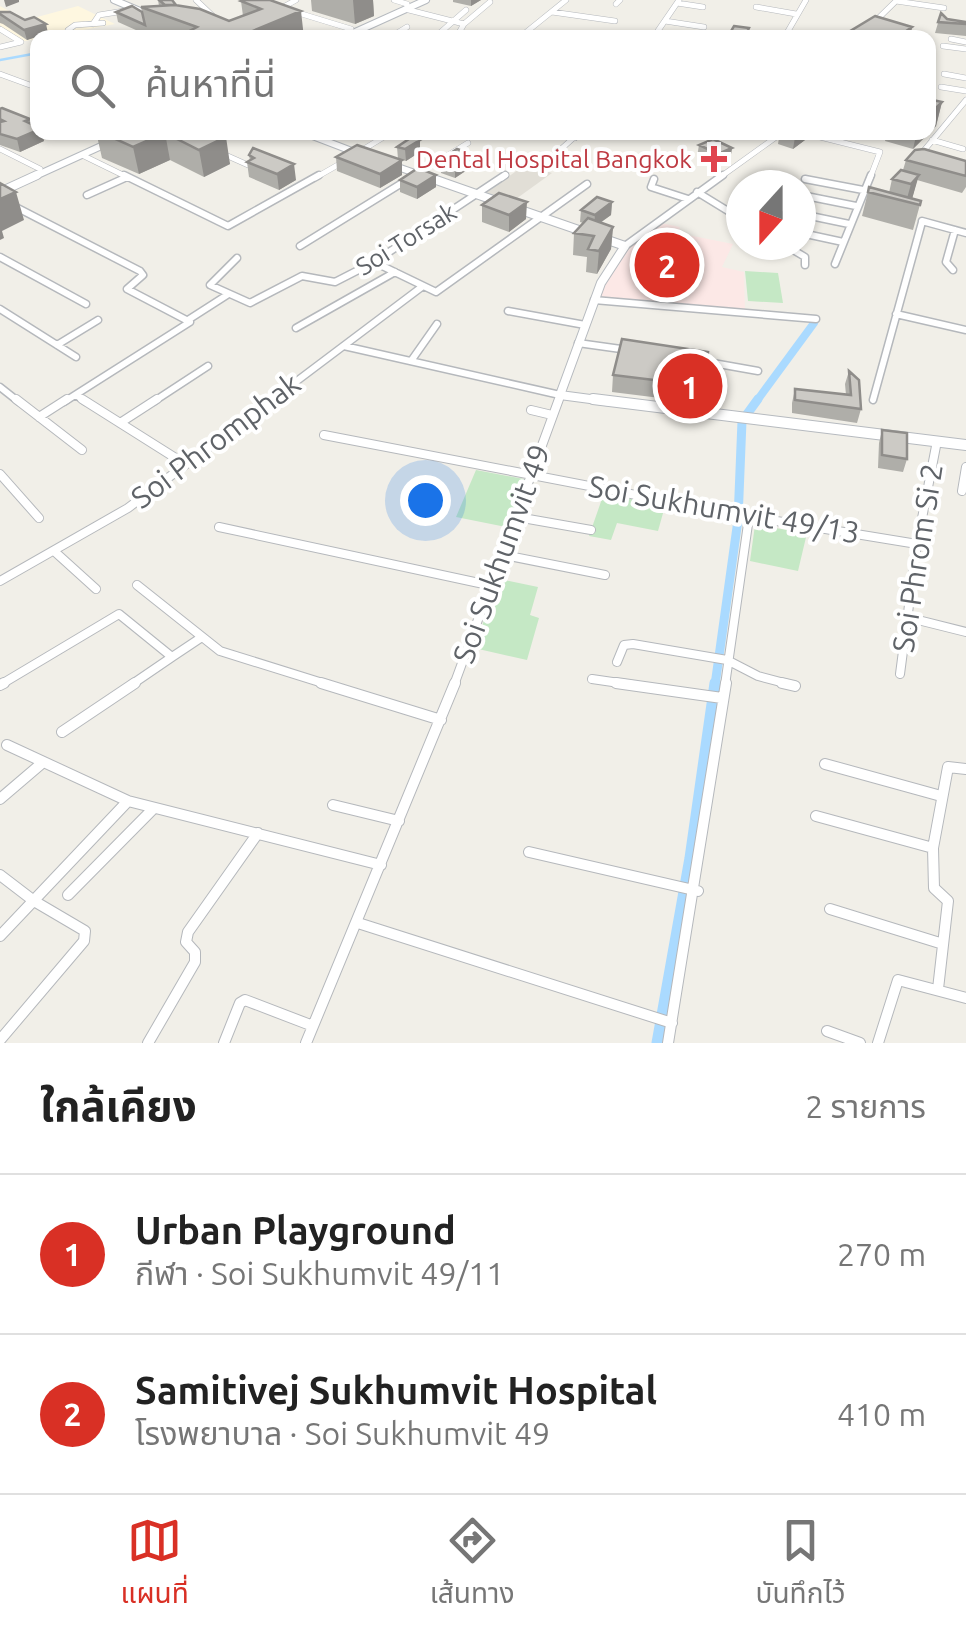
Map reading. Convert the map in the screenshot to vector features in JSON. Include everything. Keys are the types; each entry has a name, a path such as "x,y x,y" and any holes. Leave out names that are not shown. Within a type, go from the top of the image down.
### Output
{"street":[{"path":"114,0 152,16"},
{"path":"196,0 225,24"},
{"path":"269,13 296,0"},
{"path":"282,8 354,30 406,4 426,0"},
{"path":"529,30 566,0"},
{"path":"788,30 806,0"},
{"path":"866,30 896,0 944,8"},
{"path":"461,30 490,2"},
{"path":"658,30 678,2 704,7"},
{"path":"406,4 464,24"},
{"path":"756,7 796,14"},
{"path":"93,24 99,15 114,15 133,8"},
{"path":"441,30 466,10"},
{"path":"552,12 614,21"},
{"path":"665,21 704,26"},
{"path":"68,30 103,23"},
{"path":"402,30 408,26"},
{"path":"0,29 20,43 0,47"},
{"path":"951,40 966,46"},
{"path":"943,46 966,46"},
{"path":"0,74 30,85"},
{"path":"944,74 966,78"},
{"path":"941,87 966,91"},
{"path":"936,135 966,100"},
{"path":"0,192 106,140"},
{"path":"78,154 112,140"},
{"path":"323,140 625,246"},
{"path":"78,154 228,226 379,140"},
{"path":"550,159 572,140"},
{"name":"Soi Sukhumvit 49","path":"307,1043 493,586 594,300 625,246 772,140"},
{"path":"832,140 880,152 835,264"},
{"path":"915,161 932,140 963,149"},
{"path":"300,246 468,143"},
{"path":"207,146 248,165"},
{"path":"0,149 43,170"},
{"name":"Soi Torsak","path":"227,295 250,303 302,276 335,282 374,262 506,175"},
{"path":"87,196 127,177"},
{"path":"654,179 650,186 688,199"},
{"path":"816,180 863,190"},
{"path":"541,217 587,184"},
{"path":"0,192 140,271 143,275 127,289 188,320"},
{"path":"697,192 726,209"},
{"path":"816,197 873,207"},
{"name":"Soi Phromphak","path":"0,581 128,508 423,286 437,292 541,217"},
{"path":"816,217 849,224"},
{"path":"873,400 920,221 966,233"},
{"path":"953,270 946,262 955,230"},
{"path":"816,236 843,242"},
{"path":"0,257 86,304"},
{"path":"39,418 187,326 188,320 227,295 210,285 238,258"},
{"path":"805,260 805,265"},
{"path":"374,262 423,286"},
{"path":"296,328 395,272"},
{"path":"594,300 816,318"},
{"path":"0,310 76,356"},
{"path":"508,311 584,325"},
{"path":"896,314 966,330"},
{"path":"57,345 98,320"},
{"path":"410,361 437,324"},
{"path":"578,343 632,350"},
{"path":"344,346 560,395 966,445"},
{"path":"693,359 758,371"},
{"path":"120,423 208,366"},
{"path":"0,387 82,450"},
{"path":"76,396 184,464"},
{"path":"531,410 552,415"},
{"name":"Soi Sukhumvit 49/13","path":"324,436 918,544"},
{"name":"Soi Phrom Si 2","path":"900,674 906,617 937,441"},
{"path":"962,491 966,467"},
{"path":"0,474 39,518"},
{"path":"668,1043 698,892 749,516"},
{"path":"517,517 591,530"},
{"path":"219,527 493,586"},
{"path":"54,551 96,589"},
{"path":"504,555 605,576"},
{"path":"137,585 220,651 441,720"},
{"path":"0,685 119,614 172,657"},
{"path":"906,617 966,632"},
{"path":"62,732 202,637"},
{"path":"616,662 628,644 728,660 758,676 795,686"},
{"path":"592,679 722,698"},
{"path":"6,745 128,802 381,866"},
{"path":"0,799 41,764"},
{"path":"825,764 941,796"},
{"path":"938,989 948,901 934,888 932,848 948,767 966,769"},
{"path":"0,936 128,802"},
{"path":"333,805 399,822"},
{"path":"68,895 154,808"},
{"path":"816,816 932,848"},
{"path":"148,1043 194,962 196,956 186,942 188,932 258,832"},
{"path":"528,852 698,892"},
{"path":"0,875 84,931 84,941 0,1040"},
{"path":"830,909 943,944"},
{"path":"358,923 672,1023"},
{"path":"878,1043 894,984 903,978 966,998"},
{"path":"224,1043 240,1003 245,1000 313,1026"},
{"path":"827,1031 860,1043"}],"shaded area":[{"path":"0,6 26,20 78,6 115,24 83,30 30,30 30,40 20,42 0,29"},
{"path":"526,164 552,173 509,204 483,195"},
{"path":"656,222 680,227 678,233 726,243 722,267 744,272 745,312 595,299 624,246"}],"green space":[{"path":"745,271 778,273 783,303 748,301"},
{"path":"476,470 524,479 506,527 456,517"},
{"path":"604,493 665,506 658,531 617,523 611,540 589,536"},
{"path":"755,525 807,533 798,571 750,561"},
{"path":"499,579 538,587 530,615 539,618 527,660 474,648"}],"building":[{"path":"270,0 301,11 255,30 191,30 197,27 141,7 175,5 200,9 229,21 261,9 241,1"},
{"path":"132,6 142,12 145,25 116,12"},
{"path":"0,12 10,12 25,20 34,17 46,24 24,30"},
{"path":"941,13 947,19 966,24 938,22"},
{"path":"875,16 912,27 908,30 852,30"},
{"path":"0,109 30,119 25,121 30,123 30,133 17,139 0,134 0,122 4,121 0,119"},
{"path":"118,140 149,140 133,147"},
{"path":"179,140 220,140 199,150"},
{"path":"408,140 420,140 405,149 397,147"},
{"path":"715,140 732,148 718,154 699,145"},
{"path":"357,145 402,160 380,174 336,157"},
{"path":"253,148 294,164 277,174 247,162 254,158 249,155"},
{"path":"457,149 472,154 455,166 440,160"},
{"path":"915,150 966,161 966,176 906,160"},
{"path":"418,168 436,175 417,187 400,180"},
{"path":"901,170 919,175 911,184 892,179"},
{"path":"0,183 16,192 0,199"},
{"path":"869,187 921,201 920,205 868,192"},
{"path":"499,193 527,202 509,215 482,205"},
{"path":"597,197 612,202 595,215 581,210"},
{"path":"588,218 613,227 599,251 588,249 594,236 574,233"},
{"path":"622,339 708,352 703,386 613,375"},
{"path":"849,371 859,380 861,409 795,400 795,389 851,395"},
{"path":"882,430 907,433 907,459 882,455"}],"waterway":[{"path":"0,60 30,54"},
{"path":"756,402 814,323"},
{"path":"715,685 738,520 742,421 758,399"},
{"path":"657,1043 690,858 715,683"}],"place":[{"name":"Dental Hospital Bangkok","path":"714,159"},
{"name":"Samitivej Sukhumvit Hospital","path":"667,265"},
{"name":"Urban Playground","path":"690,386"}]}
